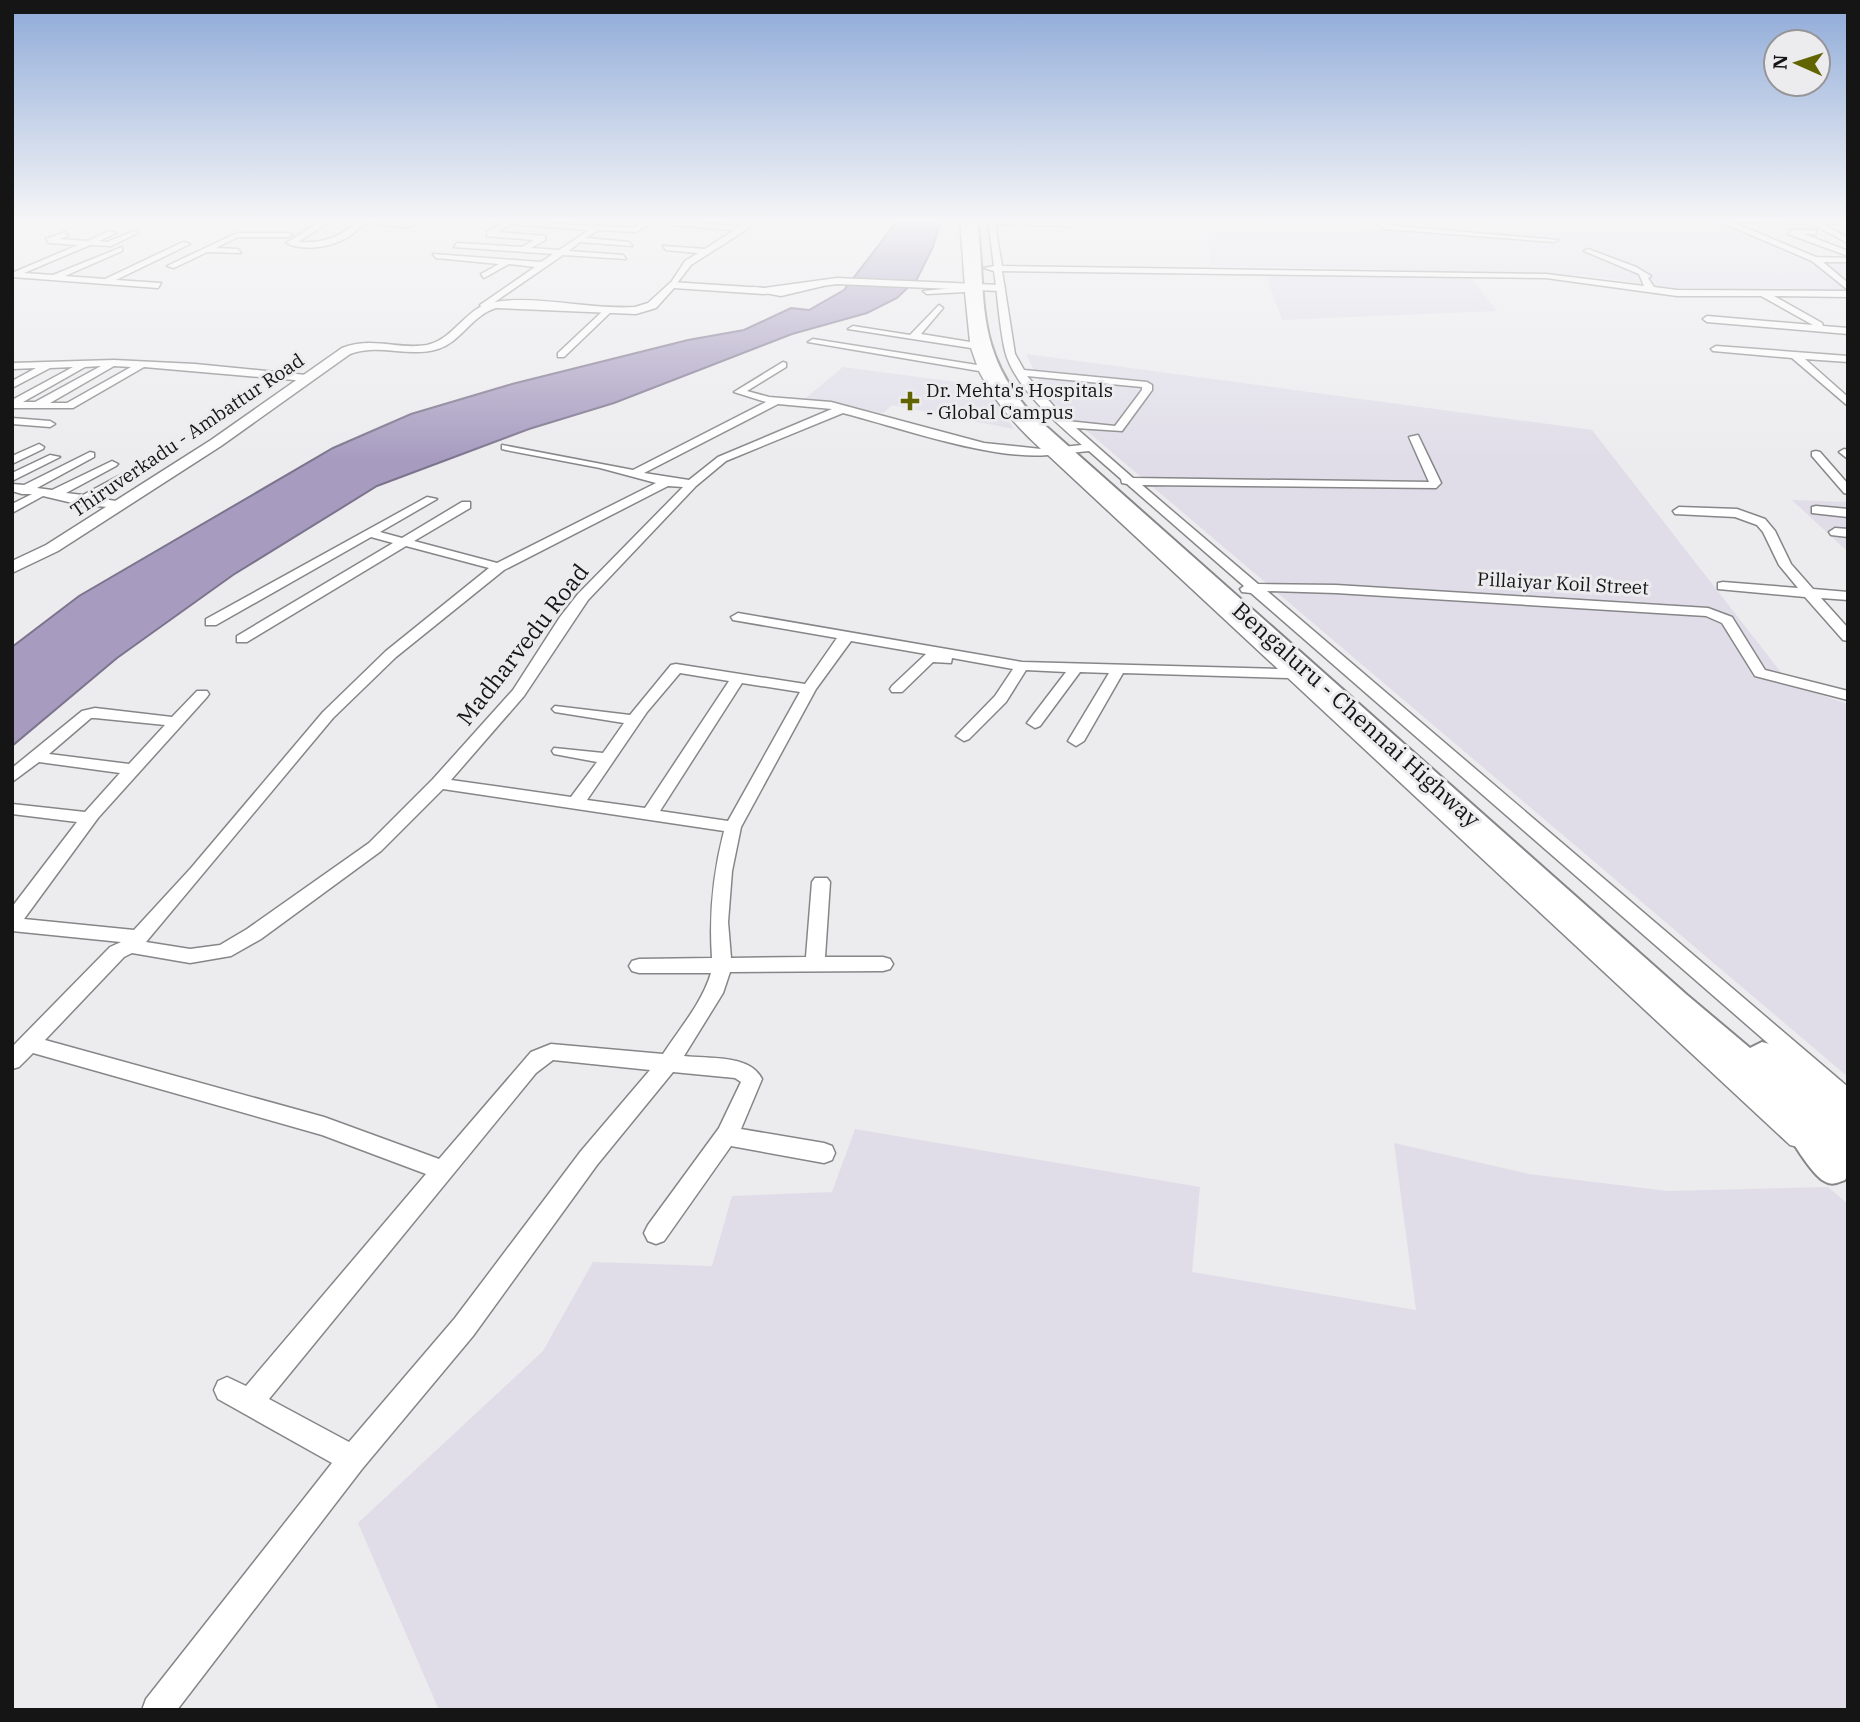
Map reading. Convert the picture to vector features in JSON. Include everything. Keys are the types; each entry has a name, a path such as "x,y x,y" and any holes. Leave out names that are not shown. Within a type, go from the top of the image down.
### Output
{"highway":[{"name":"Bengaluru - Chennai Highway","path":"987,299 1004,365 1030,402 1071,450 1650,978 1671,1004 1843,1167"},
{"name":"Bengaluru - Chennai Highway","path":"1071,450 1122,481 1247,589 1666,970 1848,1125"}],"main road":[{"path":"483,307 526,305 609,310 648,308 657,299"},
{"name":"Thiruverkadu - Ambattur Road","path":"12,568 52,548 216,443 355,346 421,349 437,347 483,307"}],"street":[{"path":"483,307 494,299"},
{"path":"915,338 937,306 937,299"},
{"path":"979,299 973,345 989,386 1006,409 1071,450 1294,674 1843,1167"},
{"path":"990,299 1013,362 1034,392 1063,424 1071,450"},
{"path":"1724,299 1742,299"},
{"path":"1774,299 1825,328"},
{"path":"1737,301 1757,323"},
{"path":"561,355 609,310"},
{"path":"1707,318 1848,331"},
{"path":"853,329 973,345"},
{"path":"813,342 981,368"},
{"path":"923,360 935,349"},
{"path":"1717,349 1848,359"},
{"path":"1794,354 1848,403"},
{"path":"36,406 114,363"},
{"path":"12,405 85,364"},
{"path":"15,367 143,364 306,378"},
{"path":"12,405 69,406 143,364"},
{"path":"12,385 49,365"},
{"path":"783,365 739,392 776,401 831,405 984,446 1030,453 1071,450"},
{"path":"1019,372 1147,385 1147,390 1118,429 1063,424"},
{"path":"633,474 776,401"},
{"name":"Madharvedu Road","path":"12,922 135,941 198,956 217,953 236,945 374,848 439,783 519,693 566,617 692,484 723,459 830,412 844,410"},
{"path":"12,421 51,424"},
{"path":"1122,481 1432,486 1435,483 1414,437"},
{"path":"12,461 39,447"},
{"path":"506,447 666,482 692,484"},
{"path":"1816,454 1848,491"},
{"path":"12,509 21,492 90,455"},
{"path":"12,478 54,457"},
{"path":"54,494 112,464"},
{"path":"21,492 54,494 81,501 128,475"},
{"path":"12,1061 107,961 135,941 197,872 328,715 391,654 499,567 666,482"},
{"path":"21,492 116,506"},
{"path":"211,622 431,499"},
{"path":"242,639 466,505"},
{"path":"1816,510 1848,513"},
{"path":"1679,511 1737,513 1761,522 1769,531 1785,565 1848,637"},
{"path":"369,534 499,567"},
{"path":"1723,586 1848,596"},
{"path":"1247,589 1848,1100"},
{"name":"Pillaiyar Koil Street","path":"1247,589 1336,589 1708,612 1727,620 1754,668 1760,673 1848,696"},
{"path":"738,617 1020,669 1294,674"},
{"path":"158,1710 352,1459 464,1327 589,1158 668,1063 716,988 722,966 719,922 723,872 733,827 809,689 842,641 849,636"},
{"path":"897,689 932,654"},
{"path":"576,803 634,720 666,677 676,668 809,689"},
{"path":"964,736 1001,699 1020,669"},
{"path":"1035,723 1075,670"},
{"path":"1076,741 1117,671"},
{"path":"649,815 738,678"},
{"path":"12,922 89,818 202,694"},
{"path":"560,709 634,720"},
{"path":"12,777 87,714 176,722"},
{"path":"560,751 607,759"},
{"path":"36,757 133,770"},
{"path":"439,783 733,827"},
{"path":"12,809 89,818"},
{"path":"815,966 821,882"},
{"path":"639,966 883,964"},
{"path":"30,1044 324,1126 443,1170"},
{"path":"352,1459 238,1396 443,1170 538,1058 551,1052 740,1070 752,1079 749,1095 656,1233"},
{"path":"724,1135 824,1153"}],"shaded area":[{"path":"828,299 894,299 867,313 792,334 614,403 529,429 377,486 233,575 117,658 12,746 12,647 79,596 333,448 411,414 512,384 688,340 744,330 791,308 809,310"},
{"path":"1274,299 1488,299 1497,311 1282,320"},
{"path":"1026,354 1592,430 1791,685 1848,704 1848,1077 1048,398"},
{"name":"Dr. Mehta's Hospitals - Global Campus","path":"843,367 985,386 1014,429 892,405 883,413 806,398"},
{"path":"1792,500 1848,502 1848,552"},
{"path":"855,1129 1200,1187 1192,1272 1416,1310 1394,1143 1529,1174 1667,1191 1828,1187 1848,1204 1848,1710 439,1710 358,1523 543,1351 593,1262 712,1266 732,1196 832,1192"}],"place":[{"name":"Dr. Mehta's Hospitals - Global Campus","path":"910,401"}]}
